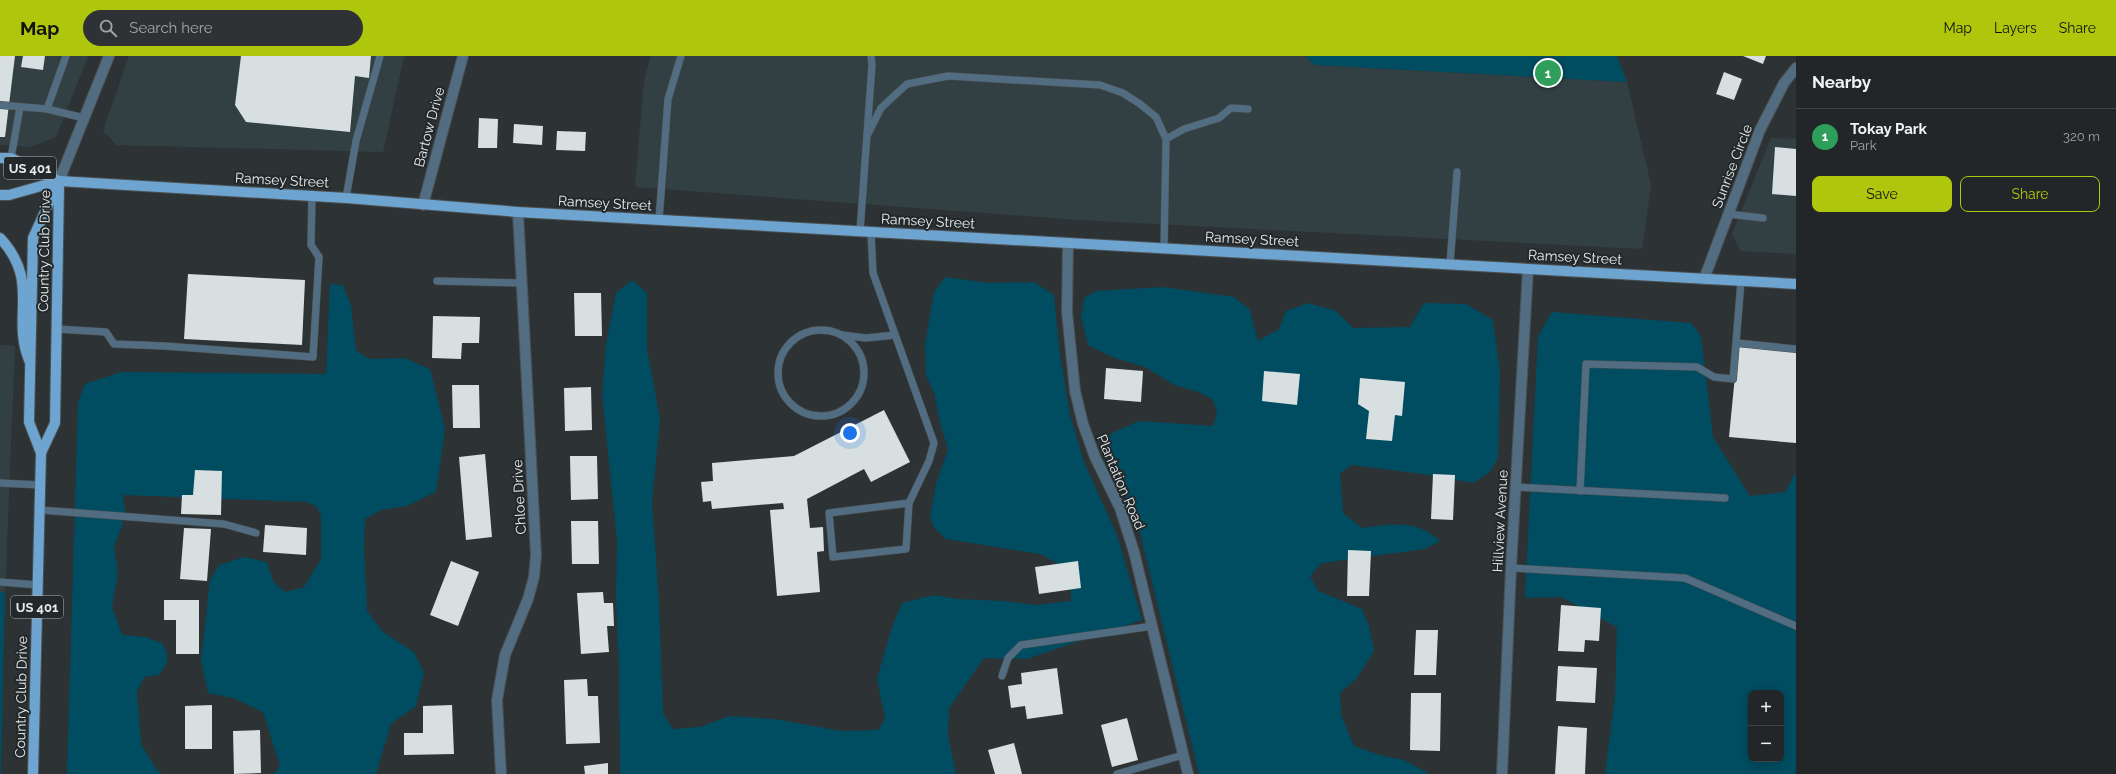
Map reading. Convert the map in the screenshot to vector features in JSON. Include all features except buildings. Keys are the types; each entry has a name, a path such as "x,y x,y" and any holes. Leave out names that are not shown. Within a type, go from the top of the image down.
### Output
{"main road":[{"name":"Ramsey Street","path":"0,158 11,158 59,182"},
{"name":"Ramsey Street","path":"0,195 8,195 59,182 346,198 518,212 1796,284"},
{"name":"Country Club Drive","path":"41,453 55,423 59,182"},
{"name":"Country Club Drive","path":"33,774 41,453 29,422 33,238 59,182"},
{"name":"US 401","path":"0,238 12,254 22,274 24,285 23,346 30,364"}],"street":[{"path":"59,182 109,56"},
{"name":"Bartow Drive","path":"422,204 463,56"},
{"name":"Sunrise Circle","path":"1704,278 1764,124 1784,84 1796,68"},
{"name":"Chloe Drive","path":"501,774 497,700 505,656 528,599 534,577 536,555 518,212"},
{"name":"Plantation Road","path":"1068,243 1067,312 1075,391 1083,424 1092,450 1120,508 1132,544 1188,774"},
{"name":"Hillview Avenue","path":"1502,774 1511,568 1528,269"}],"lane":[{"path":"47,109 66,56"},
{"path":"346,198 356,141 380,56"},
{"path":"659,220 668,99 681,56"},
{"path":"860,231 872,65 871,56"},
{"path":"867,136 881,108 907,84 948,76 1100,85 1123,93 1156,117 1166,139 1164,249"},
{"path":"0,105 47,109 84,118"},
{"path":"11,158 20,107"},
{"path":"1166,139 1184,129 1219,118 1231,108 1248,110"},
{"path":"1450,264 1457,172"},
{"path":"57,329 106,332 114,344 165,346 313,357 319,257 311,245 312,196"},
{"path":"1728,214 1763,218"},
{"path":"871,232 873,273 934,443 929,461 909,503 906,550 833,557 829,512 909,503"},
{"path":"437,280 522,283"},
{"path":"1580,491 1586,364 1697,367 1714,376 1733,379 1741,281"},
{"path":"840,335 851,343 860,354 864,368 863,382 858,394 850,406 838,413 824,416 811,415 798,410 787,400 781,388 778,374 781,359 787,346 798,337 812,331 826,331 840,335 866,338 895,335"},
{"path":"1737,343 1796,349"},
{"path":"0,482 40,485"},
{"path":"1516,487 1725,498"},
{"path":"40,510 224,524 256,533"},
{"path":"1511,568 1686,578 1796,626"},
{"path":"0,582 38,584"},
{"path":"1002,676 1008,658 1021,646 1153,626"},
{"path":"1117,774 1183,755"}],"shaded area":[{"path":"0,56 88,56 56,137 31,147 0,145"},
{"path":"129,56 404,56 383,152 117,145 103,131"},
{"path":"651,56 1305,56 1315,65 1627,82 1651,185 1642,249 1080,220 635,187 644,81"},
{"path":"1305,56 1617,56 1627,82 1315,65"},
{"path":"1771,138 1796,139 1796,254 1741,251 1732,234"},
{"path":"945,277 990,283 1034,282 1054,295 1059,348 1070,415 1084,462 1117,535 1142,620 1026,659 984,658 949,708 948,735 956,774 620,774 619,670 616,598 617,540 602,395 606,344 616,293 632,280 647,293 647,349 660,419 652,503 659,602 663,714 673,729 700,727 729,716 774,719 841,731 878,730 885,719 877,679 892,627 902,603 934,595 957,599 1004,601 1035,605 1071,601 1070,570 1040,554 946,539 934,528 930,516 936,484 948,449 940,422 934,392 926,376 925,345 934,292"},
{"path":"330,284 343,285 351,306 356,350 369,359 404,358 430,369 445,429 436,492 407,506 381,510 365,519 364,546 367,611 383,632 414,652 424,673 416,706 391,724 376,774 274,774 280,766 263,712 233,698 208,693 201,661 210,580 219,565 244,557 267,562 273,581 285,592 304,587 321,559 321,515 317,507 308,502 123,495 125,512 122,526 114,546 118,574 112,607 122,635 145,637 162,643 166,652 167,659 165,667 159,675 144,677 137,692 141,744 155,767 162,774 67,774 78,402 85,384 121,372 326,374"},
{"path":"1163,287 1234,297 1250,310 1258,341 1279,329 1286,311 1308,303 1336,311 1353,328 1410,327 1424,303 1466,304 1493,320 1500,373 1498,458 1490,472 1473,483 1422,474 1352,465 1340,473 1343,513 1362,528 1383,525 1413,526 1431,534 1440,541 1425,549 1322,563 1310,576 1318,591 1362,609 1369,626 1374,651 1357,678 1340,693 1341,715 1354,746 1380,755 1404,760 1430,774 1199,774 1138,525 1125,496 1103,458 1110,434 1139,421 1213,426 1217,413 1213,400 1199,392 1174,385 1147,368 1112,357 1088,345 1081,316 1084,298 1096,291"},
{"path":"1552,312 1691,323 1701,336 1713,437 1750,496 1785,492 1796,472 1796,774 1605,774 1615,696 1617,627 1561,597 1525,598 1538,337"},
{"path":"0,345 15,346 5,592 0,592"},
{"path":"0,592 5,592 1,774 0,774"}],"place":[{"name":"Tokay Park","path":"1548,73"}]}
